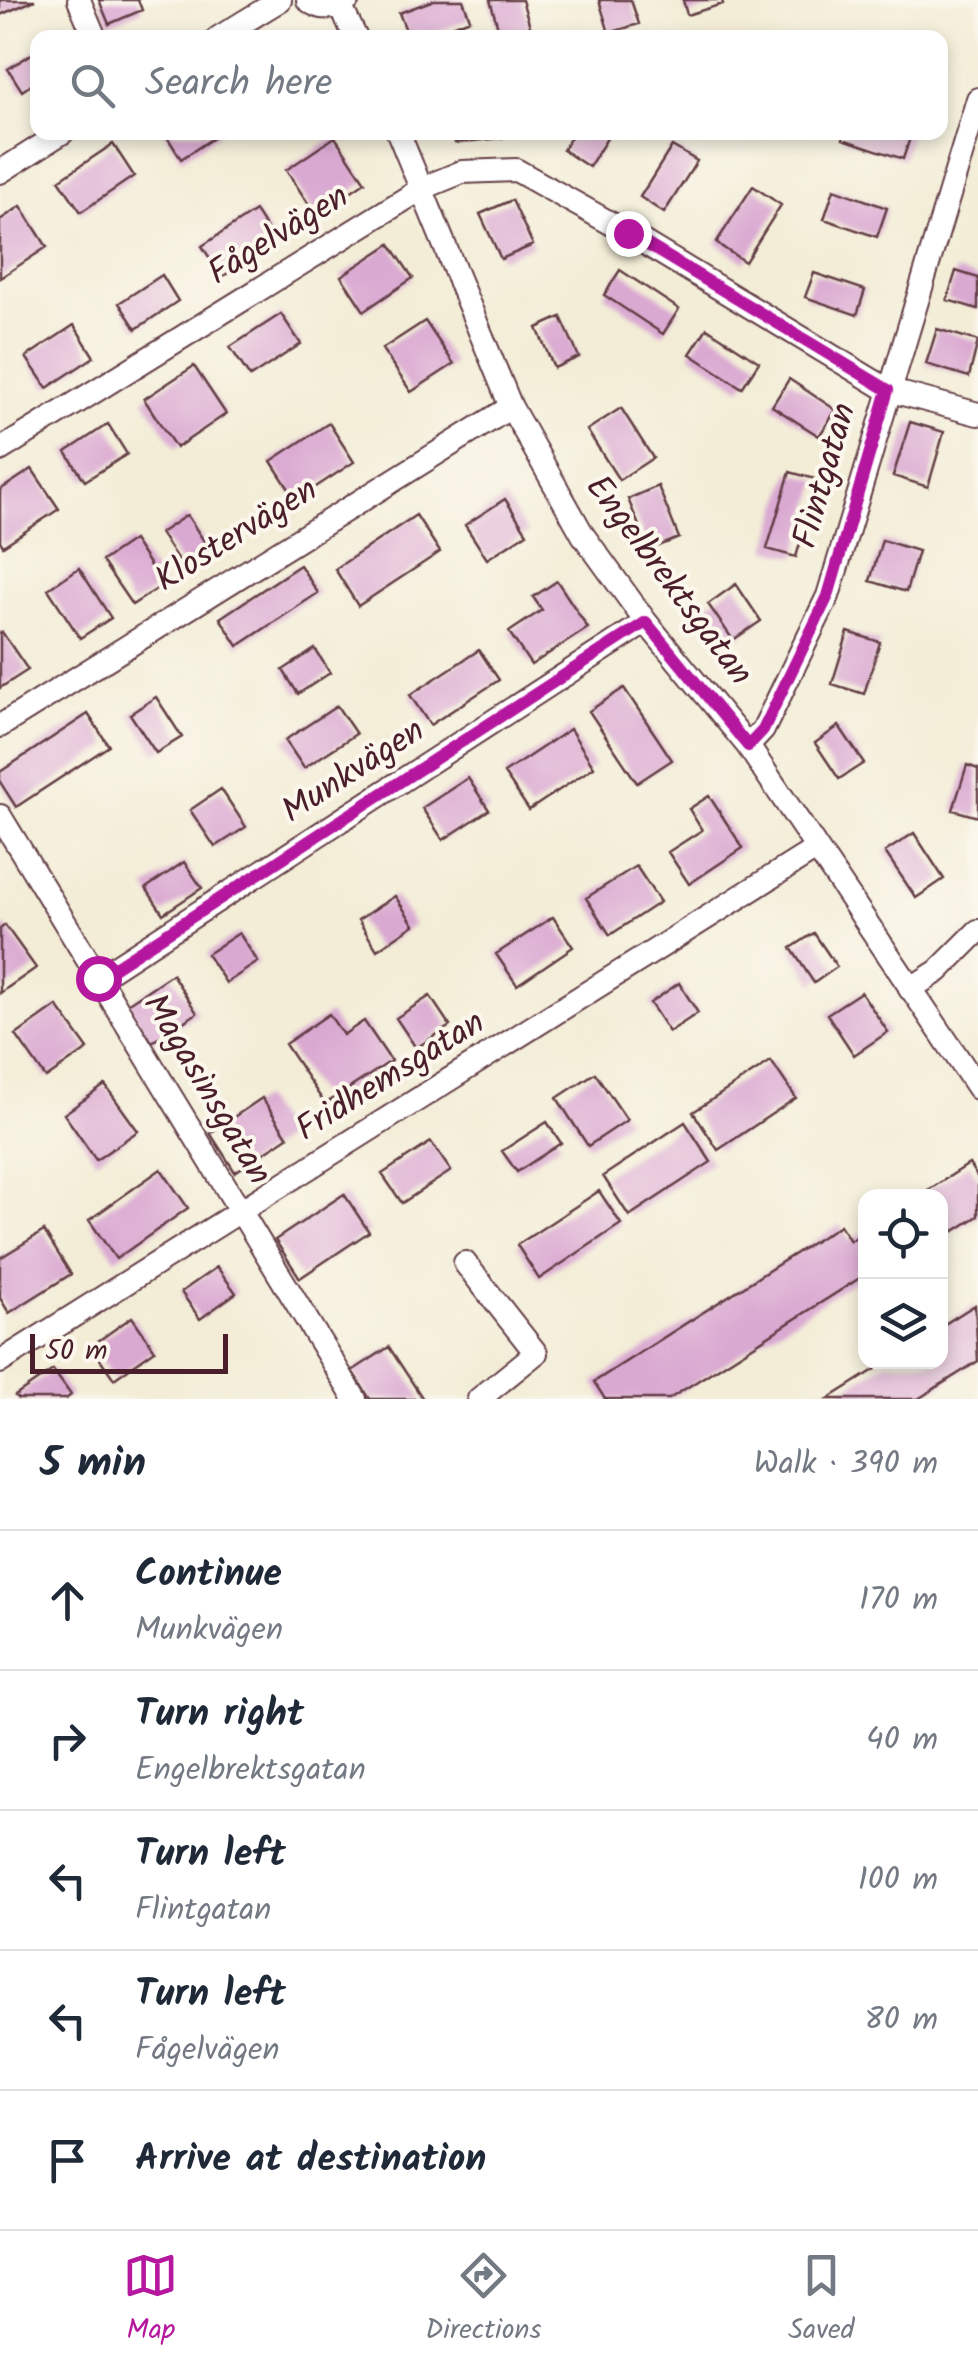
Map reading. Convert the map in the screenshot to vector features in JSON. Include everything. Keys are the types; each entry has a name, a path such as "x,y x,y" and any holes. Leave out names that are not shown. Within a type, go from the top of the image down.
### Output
{"street":[{"path":"79,0 92,30"},
{"path":"231,30 280,0"},
{"path":"308,0 322,7 344,3 353,30"},
{"name":"Flintgatan","path":"748,746 763,730 828,596 978,100"},
{"path":"0,172 50,140"},
{"name":"Engelbrektsgatan","path":"401,140 511,406 583,535 646,622 748,746 978,1088"},
{"name":"Fågelvägen","path":"0,450 422,188 462,172 516,170 888,390 978,414"},
{"name":"Klostervägen","path":"0,726 511,406"},
{"name":"Munkvägen","path":"98,978 646,622"},
{"name":"Magasinsgatan","path":"0,816 355,1399"},
{"name":"Fridhemsgatan","path":"0,1361 816,850"},
{"path":"910,989 938,972 978,931"},
{"path":"465,1263 536,1353 478,1399"}],"building":[{"path":"0,0 35,0 0,15"},
{"path":"99,0 138,0 142,10 109,24"},
{"path":"434,0 463,0 470,19 442,30 406,30 399,13"},
{"path":"490,0 522,0 531,30 499,30"},
{"path":"599,0 631,0 639,24 608,30"},
{"path":"683,0 722,0 723,4 687,15"},
{"path":"30,55 30,86 22,91 8,69"},
{"path":"169,140 210,140 181,159"},
{"path":"331,140 337,140 365,182 316,215 286,170"},
{"path":"569,140 606,140 589,167 563,150"},
{"path":"846,140 909,140 903,159"},
{"path":"113,144 134,176 81,212 59,180"},
{"path":"672,146 697,161 664,213 640,197"},
{"path":"753,186 781,205 745,262 716,243"},
{"path":"834,189 887,208 877,237 824,219"},
{"path":"512,200 533,245 501,259 480,214"},
{"path":"21,206 47,247 0,278 0,220"},
{"path":"255,211 275,242 222,277 202,246"},
{"path":"390,244 413,278 364,311 341,276"},
{"path":"620,270 679,309 663,334 604,295"},
{"path":"956,271 978,278 978,309 947,300"},
{"path":"814,273 865,290 857,315 805,297"},
{"path":"162,275 178,301 136,329 119,303"},
{"path":"281,314 301,344 250,377 230,347"},
{"path":"561,317 579,357 554,368 537,328"},
{"path":"425,321 454,364 411,392 382,349"},
{"path":"74,325 94,357 47,388 26,357"},
{"path":"707,328 759,362 742,388 690,354"},
{"path":"937,329 978,341 969,377 926,364"},
{"path":"194,366 226,414 176,448 144,399"},
{"path":"789,379 836,410 819,436 772,406"},
{"path":"621,408 653,458 619,480 587,430"},
{"path":"910,422 944,432 928,487 893,476"},
{"path":"329,423 354,462 296,500 271,461"},
{"path":"108,424 127,454 85,481 66,452"},
{"path":"32,469 59,509 3,546 0,490"},
{"path":"790,472 819,480 796,557 767,549"},
{"path":"658,486 679,538 649,550 628,499"},
{"path":"505,499 527,533 487,559 465,525"},
{"path":"187,515 211,552 184,569 160,533"},
{"path":"416,515 440,552 358,606 335,569"},
{"path":"133,540 163,585 132,605 102,561"},
{"path":"882,540 918,551 906,592 870,581"},
{"path":"300,565 318,593 238,646 220,618"},
{"path":"79,568 111,618 80,638 48,589"},
{"path":"557,581 588,628 531,665 509,632 542,610 533,597"},
{"path":"736,584 761,621 733,640 708,604"},
{"path":"848,632 880,642 864,694 832,684"},
{"path":"0,633 28,670 0,688"},
{"path":"315,649 330,673 298,694 283,670"},
{"path":"479,650 499,680 430,725 410,695"},
{"path":"624,688 672,760 637,783 589,711"},
{"path":"156,697 182,737 156,753 130,714"},
{"path":"337,706 356,734 304,768 285,740"},
{"path":"88,714 109,746 16,807 0,782 0,772"},
{"path":"839,726 864,763 839,779 815,743"},
{"path":"570,729 594,767 529,810 504,773"},
{"path":"967,765 978,769 978,817 953,810"},
{"path":"468,778 489,810 443,840 422,808"},
{"path":"221,789 246,827 215,847 190,810"},
{"path":"709,796 743,848 689,884 668,852 702,830 689,809"},
{"path":"914,833 944,879 916,898 885,852"},
{"path":"184,862 202,888 163,914 146,888"},
{"path":"636,866 660,902 610,935 586,898"},
{"path":"395,896 414,925 377,950 358,920"},
{"path":"553,917 573,947 517,985 496,954"},
{"path":"5,925 36,968 0,993 0,929"},
{"path":"239,933 258,962 226,983 207,954"},
{"path":"814,933 837,967 814,983 791,948"},
{"path":"172,974 197,1013 152,1042 127,1004"},
{"path":"679,983 698,1013 669,1032 650,1003"},
{"path":"861,992 888,1032 854,1055 827,1014"},
{"path":"430,996 450,1026 416,1048 396,1018"},
{"path":"57,1006 88,1049 46,1078 16,1035"},
{"path":"329,1014 343,1035 364,1021 391,1061 325,1104 285,1044"},
{"path":"771,1061 796,1098 718,1150 693,1112"},
{"path":"595,1073 627,1120 588,1146 557,1098"},
{"path":"105,1085 138,1131 96,1160 64,1114"},
{"path":"262,1098 288,1137 235,1172 210,1133"},
{"path":"547,1122 561,1143 517,1172 502,1151"},
{"path":"685,1122 711,1162 629,1216 603,1176"},
{"path":"431,1142 451,1171 402,1203 382,1174"},
{"path":"969,1164 978,1178 978,1216 948,1235 948,1189 930,1189"},
{"path":"161,1169 188,1208 116,1259 89,1220"},
{"path":"599,1191 621,1224 539,1279 517,1245"},
{"path":"344,1194 369,1232 300,1278 275,1240"},
{"path":"840,1225 850,1241 858,1236 858,1279 669,1399 605,1399 594,1382"},
{"path":"44,1231 71,1274 9,1313 0,1298 0,1258"},
{"path":"217,1267 236,1293 200,1319 181,1292"},
{"path":"975,1305 978,1361 918,1399 828,1399 876,1369 948,1369 948,1322"},
{"path":"132,1317 155,1350 114,1379 91,1346"},
{"path":"389,1347 423,1399 370,1399 352,1371"},
{"path":"53,1370 71,1395 66,1399 15,1396"}],"route":[{"path":"98,978 646,622 748,746 763,730 828,596 888,390 628,233"}]}
